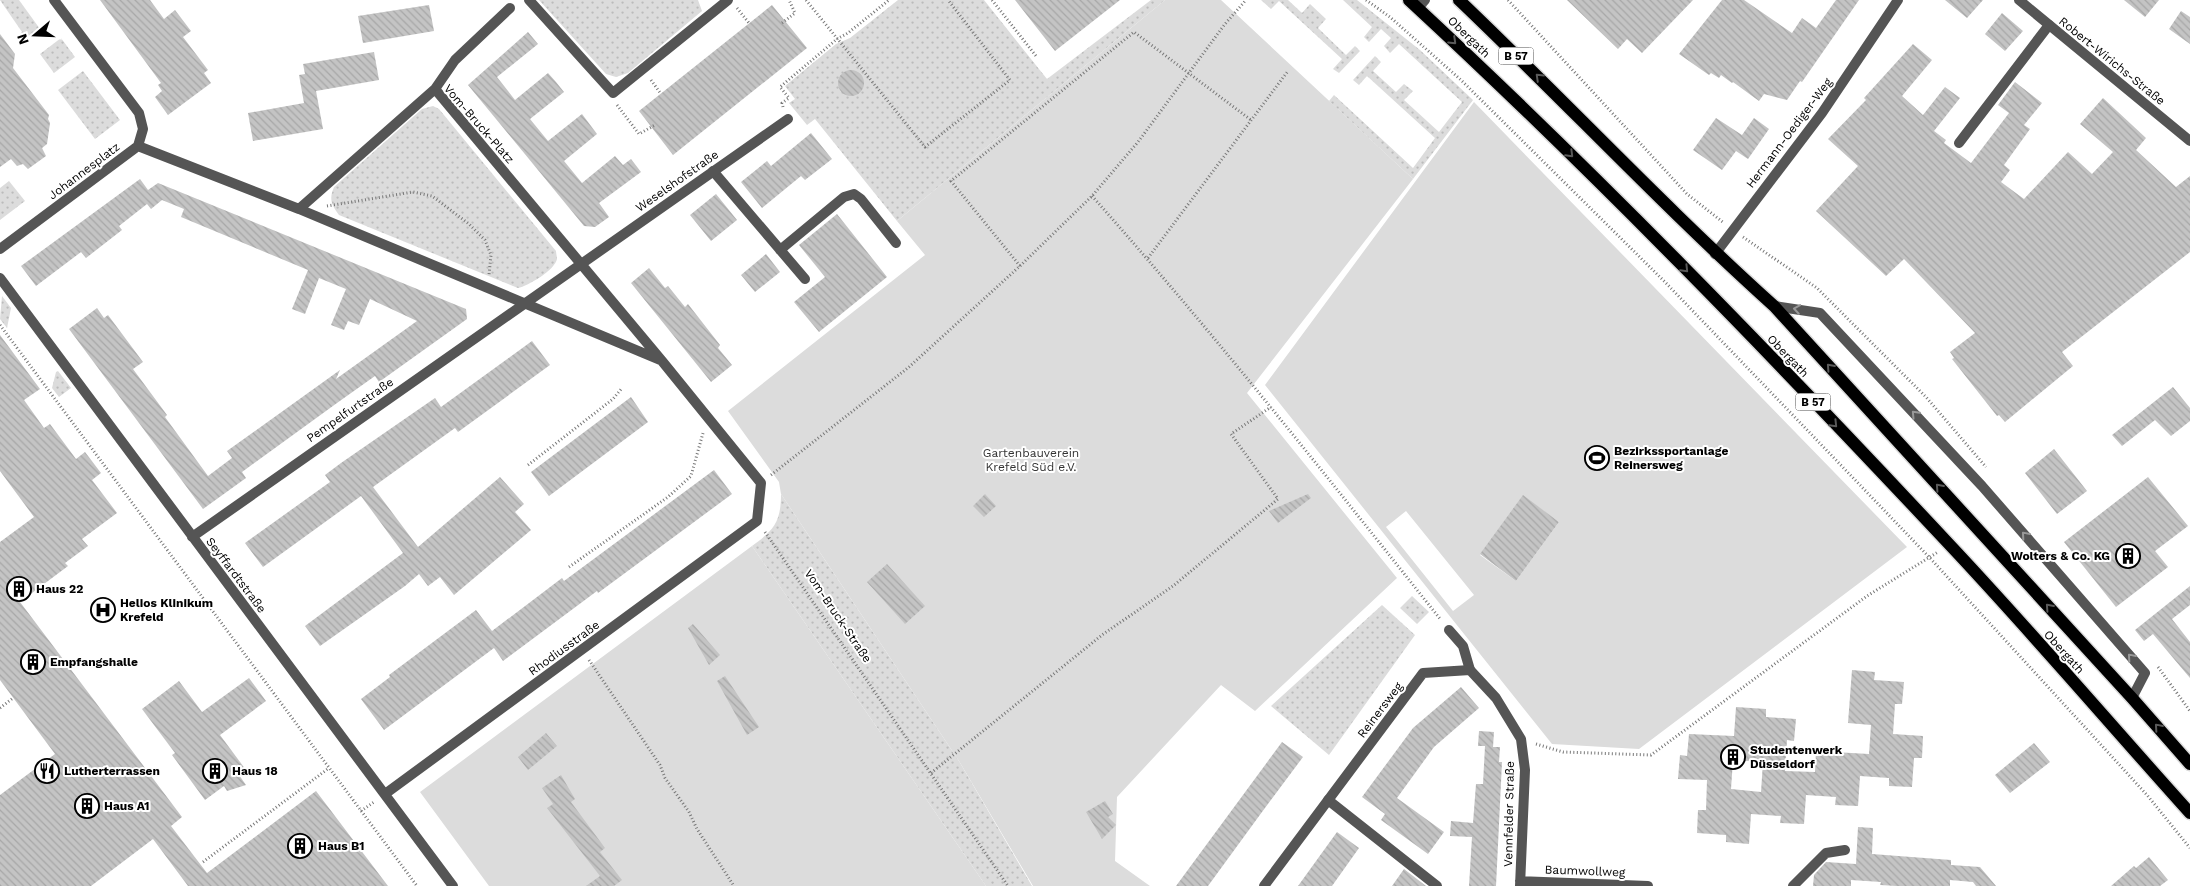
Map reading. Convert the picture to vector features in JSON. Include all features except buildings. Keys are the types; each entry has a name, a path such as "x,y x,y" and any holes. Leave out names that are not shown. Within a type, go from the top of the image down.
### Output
{"main road":[{"name":"Obergath","path":"1459,0 1574,111 1715,254 1774,306 2190,764"},
{"name":"Obergath","path":"1417,3 1683,266 1950,544 2190,813"}],"street":[{"name":"Johannesplatz","path":"0,249 138,146 143,130 139,113 54,0"},
{"path":"529,0 613,93 718,4 730,0"},
{"name":"Hermann-Oediger-Weg","path":"1715,254 1822,113 1898,0"},
{"name":"Robert-Wirichs-Straße","path":"2018,0 2190,141"},
{"path":"435,89 455,60 510,8"},
{"path":"1959,143 2049,25"},
{"name":"Vom-Bruck-Platz","path":"299,209 435,89 662,361"},
{"name":"Weselshofstraße","path":"582,265 788,118"},
{"path":"138,146 299,209 662,361 761,483 757,521"},
{"path":"712,171 805,279"},
{"path":"780,250 844,197 854,194 861,199 896,243"},
{"path":"522,304 582,265"},
{"name":"Seyffardtstraße","path":"0,278 453,886"},
{"name":"Pempelfurtstraße","path":"192,537 522,304"},
{"path":"1774,306 1820,313 1982,486 2145,673 2132,698"},
{"name":"Rhodiusstraße","path":"385,794 757,521"},
{"path":"1449,630 1463,646 1470,670"},
{"name":"Vennfelder Straße","path":"1470,670 1496,698 1521,739 1525,770 1520,884"},
{"name":"Reinersweg","path":"1264,886 1422,674 1470,670"},
{"path":"1328,800 1435,885"},
{"path":"1793,886 1826,853 1845,850"},
{"name":"Baumwollweg","path":"1520,884 1648,886"}],"path":[{"path":"730,0 749,23"},
{"path":"782,23 795,14 789,0"},
{"path":"806,0 925,147 1010,80 948,0"},
{"path":"788,118 782,103 789,98 780,87 837,39 848,33 889,0"},
{"path":"992,0 1036,56"},
{"path":"761,483 909,366 1020,266 1092,196 1138,142 1225,24 1246,0"},
{"path":"1366,0 1390,17 1461,80 1666,283 1930,558 2148,796 2190,848"},
{"path":"1020,266 951,181 1134,32 1251,120"},
{"path":"1148,258 1288,72"},
{"path":"613,93 616,104 638,134 656,125"},
{"path":"324,206 413,192 432,196 469,224 485,240 490,255 489,276 484,288"},
{"path":"1092,196 1148,258 1271,407 1449,630"},
{"path":"0,325 417,886"},
{"path":"528,465 613,399 622,388"},
{"path":"931,774 1102,635 1173,586 1278,499 1231,434 1271,407"},
{"path":"570,567 668,497 691,476 707,417"},
{"name":"Vom-Bruck-Straße","path":"757,521 1008,886"},
{"path":"1521,739 1563,752 1651,755 1867,596 1950,544"},
{"path":"582,650 660,765 665,778 689,812 734,886"},
{"path":"0,708 14,698"},
{"path":"203,862 329,768"}],"green space":[{"path":"0,0 19,0 40,29 22,42 18,36 22,32"},
{"path":"539,0 698,0 702,11 628,73 616,77 606,74"},
{"path":"898,0 984,0 1047,79 1151,0 1165,0 897,221 815,119 807,125 789,103 795,99 785,86 836,44 850,38"},
{"name":"Gartenbauverein Krefeld Süd e.V.","path":"1165,0 1221,0 1413,179 1247,393 1397,578 1255,711 1221,685 1117,797 1115,861 1150,886 1033,886 959,761 781,494 779,482 728,411 925,255 897,221"},
{"path":"1261,0 1288,0 1302,13 1310,4 1326,19 1318,28 1346,55 1355,46 1360,51 1339,73 1333,69 1342,59 1279,1 1271,9"},
{"path":"1343,0 1357,0 1420,50 1473,100 1413,179 1329,101 1334,95 1413,168 1435,138 1367,76 1359,85 1353,80 1375,56 1381,62 1373,71 1396,92 1404,84 1413,91 1404,100 1439,132 1462,102 1399,44 1390,53 1384,46 1391,38 1381,29 1369,42 1364,37 1372,27"},
{"path":"61,38 75,57 54,73 40,54"},
{"path":"83,71 120,120 95,139 58,90"},
{"path":"1474,102 1907,547 1639,749 1552,744 1265,385","holes":["1523,496 1559,522 1516,581 1480,555","1406,511 1474,595 1453,611 1386,527"]},
{"path":"433,106 439,109 556,251 557,259 555,263 534,281 518,288 339,215 334,208 331,198 334,187 422,109"},
{"path":"9,181 25,201 0,220 0,188"},
{"path":"2,296 11,308 7,328 0,319"},
{"path":"58,371 71,388 59,397 52,388 56,372"},
{"path":"781,494 959,761 1032,886 986,886 752,546 771,530 778,519"},
{"path":"752,546 986,886 489,886 420,792"},
{"path":"1412,596 1429,612 1417,624 1400,608"},
{"path":"1382,605 1415,635 1329,755 1271,706"}],"place":[{"name":"Bezirkssportanlage Reinersweg","path":"1597,458"},
{"name":"Wolters & Co. KG","path":"2128,556"},
{"name":"Haus 22","path":"19,589"},
{"name":"Helios Klinikum Krefeld","path":"103,610"},
{"name":"Empfangshalle","path":"33,662"},
{"name":"Studentenwerk Düsseldorf","path":"1733,757"},
{"name":"Lutherterrassen","path":"47,771"},
{"name":"Haus 18","path":"215,771"},
{"name":"Haus A1","path":"87,806"},
{"name":"Haus B1","path":"300,846"}]}
